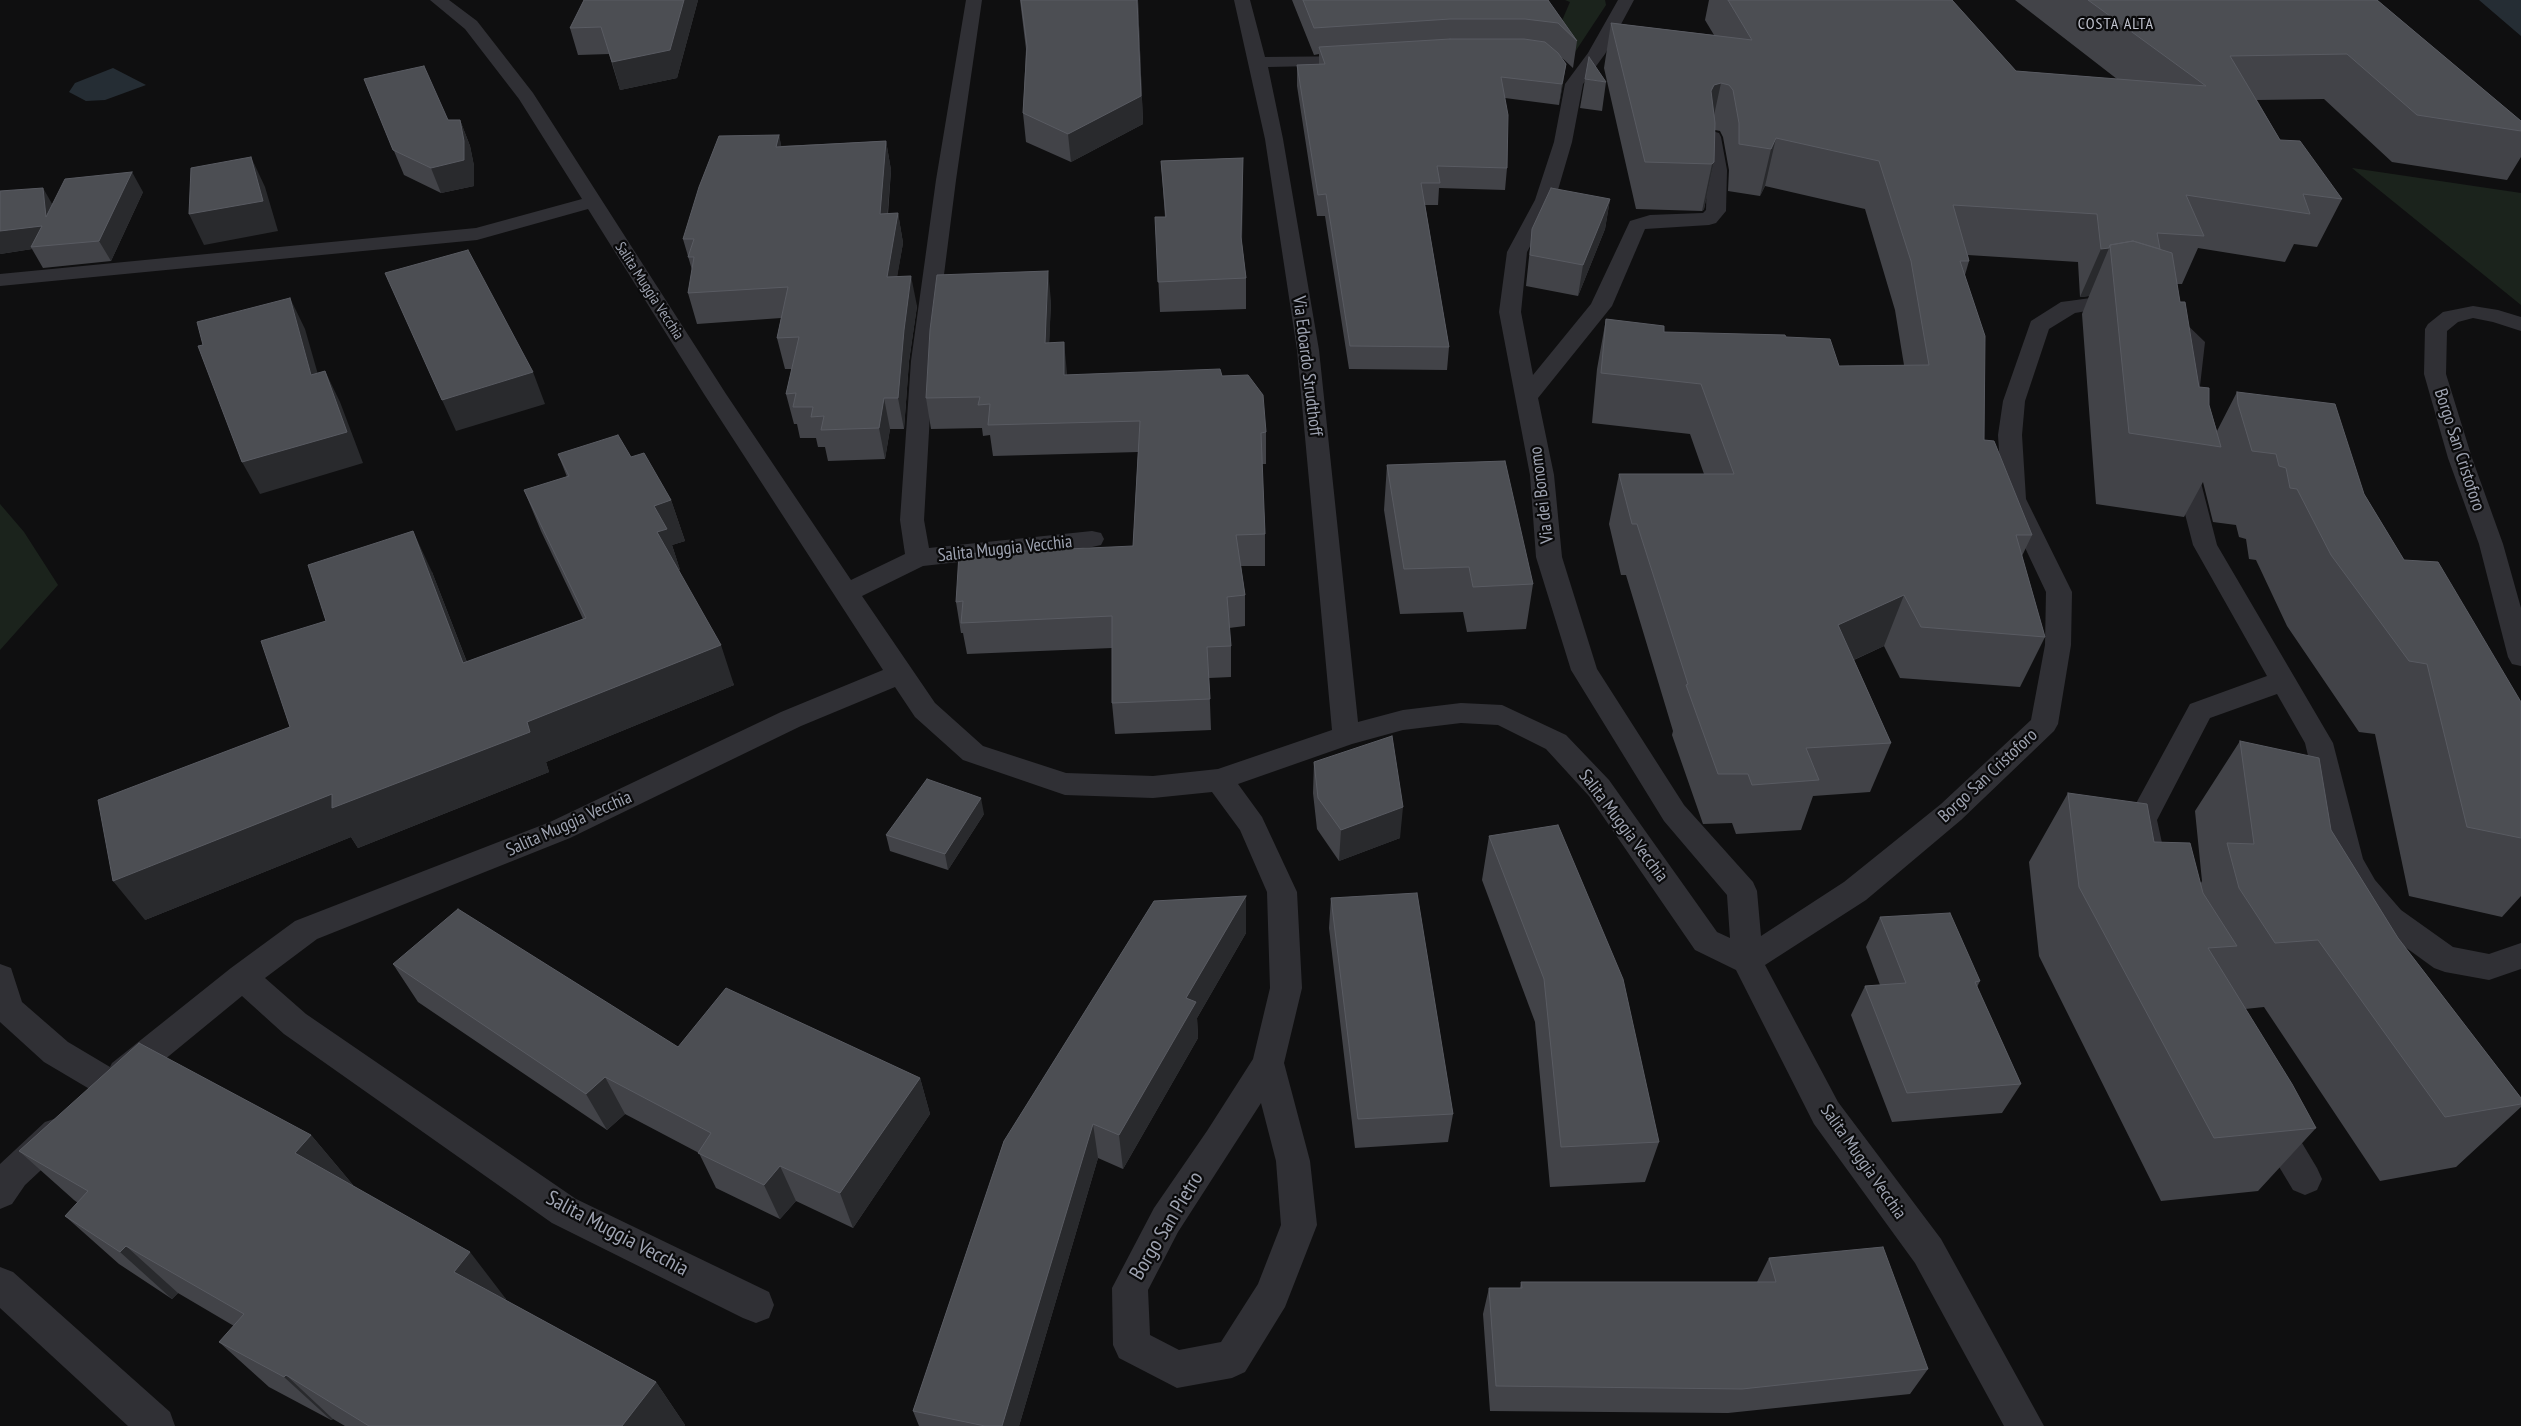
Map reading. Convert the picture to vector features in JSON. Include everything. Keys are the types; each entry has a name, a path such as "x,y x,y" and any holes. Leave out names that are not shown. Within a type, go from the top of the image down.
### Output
{"street":[{"name":"Salita Muggia Vecchia","path":"438,0 471,25 527,97 715,394 925,710 973,753 1065,784 1153,787 1219,780 1346,736 1403,720 1461,713 1502,715 1556,742 1599,788 1706,941 1747,961 1826,1113 1928,1252 2024,1426"},
{"name":"Salita Muggia Vecchia","path":"918,558 912,520 922,361 947,170 974,0"},
{"name":"Via Edoardo Strudthoff","path":"1242,0 1258,62 1274,139 1308,350 1346,736"},
{"name":"Via dei Bonomo","path":"1626,0 1596,54 1569,77 1563,142 1545,200 1517,252 1510,312 1528,396 1542,476 1549,557 1584,670 1674,812 1742,891 1747,961"},
{"path":"1258,62 1375,59"},
{"path":"1528,396 1601,306 1637,225 1650,221 1709,219 1716,210 1717,170 1712,137"},
{"path":"0,280 476,234 592,202"},
{"name":"Borgo San Cristoforo","path":"1747,961 1855,891 1951,812 2044,724 2058,645 2059,592 2014,499 2010,435 2014,401 2039,326 2069,307 2104,302 2170,321 2194,342 2188,406"},
{"name":"Borgo San Cristoforo","path":"2521,325 2498,316 2473,312 2451,317 2436,329 2435,374 2460,458 2491,544 2521,657"},
{"path":"2187,435 2187,475 2204,545 2320,743 2348,860 2364,888 2390,919 2445,959 2489,967 2521,956"},
{"name":"Salita Muggia Vecchia","path":"848,592 918,558 1092,539"},
{"name":"Salita Muggia Vecchia","path":"0,1193 13,1174 91,1101 242,977 306,930 560,830 791,719 900,674"},
{"path":"2152,866 2142,820 2200,711 2284,681"},
{"name":"Borgo San Pietro","path":"1219,780 1252,825 1282,892 1286,988 1268,1063 1219,1142 1166,1220 1130,1288 1132,1345 1177,1368 1232,1359 1272,1295 1299,1225 1293,1161 1268,1063"},
{"path":"0,977 8,1008 56,1052 91,1101"},
{"name":"Salita Muggia Vecchia","path":"242,977 295,1024 564,1211 756,1305"},
{"path":"2259,1103 2305,1179"},
{"path":"0,1284 156,1426"}],"shaded area":[{"path":"1565,0 1605,0 1606,5 1573,55 1552,44 1570,2"},
{"path":"2479,0 2521,0 2521,36"},
{"path":"113,68 146,85 105,100 86,101 69,92 75,83"},
{"path":"2352,168 2521,193 2521,305"},
{"path":"0,504 24,532 58,585 0,650"}],"building":[{"path":"584,0 684,0 670,50 612,62 601,27 570,28"},
{"path":"1021,0 1137,0 1141,96 1068,134 1023,113 1027,46"},
{"path":"1303,0 1548,0 1577,41 1558,23 1525,19 1450,19 1314,28"},
{"path":"1728,0 1952,0 2016,71 2206,86 2088,0 2377,0 2521,121 2521,131 2417,115 2347,54 2230,56 2280,140 2300,141 2342,199 2303,194 2310,214 2186,195 2204,236 2157,233 2160,249 2133,241 2110,245 2109,248 2101,249 2097,214 1953,205 1969,261 1960,261 1985,336 1984,440 1994,441 2032,535 2016,535 2045,637 1921,627 1904,595 1838,625 1891,743 1806,748 1819,780 1752,785 1748,774 1718,774 1686,685 1688,684 1637,524 1632,524 1619,474 1734,474 1701,384 1601,373 1606,319 1664,326 1664,332 1785,335 1786,337 1830,339 1839,366 1929,365 1911,261 1879,161 1776,138 1771,149 1739,144 1739,123 1733,90 1729,85 1721,83 1714,85 1711,91 1715,123 1714,162 1712,164 1645,162 1611,23 1752,40"},
{"path":"1450,39 1524,39 1545,42 1558,53 1566,64 1562,84 1501,77 1508,115 1507,168 1437,166 1440,183 1421,183 1449,347 1350,346 1326,194 1318,195 1297,65 1325,64 1319,47"},
{"path":"1589,57 1606,82 1585,79"},
{"path":"424,66 448,120 460,120 464,141 464,160 431,168 393,150 364,79"},
{"path":"779,135 776,147 886,141 880,214 898,213 887,277 911,276 898,398 884,398 879,428 821,430 824,416 811,417 813,407 793,407 796,393 786,394 799,337 777,338 788,287 688,293 694,257 688,257 694,239 683,239 699,187 719,136"},
{"path":"251,157 263,201 189,214 191,168"},
{"path":"1243,158 1241,237 1246,278 1158,282 1155,217 1166,217 1161,161"},
{"path":"132,172 99,241 31,247 42,226 0,231 0,191 43,188 46,217 65,179"},
{"path":"1551,188 1610,199 1583,265 1530,255 1532,229"},
{"path":"2133,241 2172,253 2180,302 2185,302 2199,387 2209,388 2209,405 2221,447 2129,433 2110,245"},
{"path":"468,250 533,372 442,400 385,273"},
{"path":"1048,271 1045,343 1064,342 1064,375 1220,369 1222,376 1248,375 1263,395 1266,432 1261,433 1265,534 1236,535 1245,595 1227,597 1231,646 1207,647 1210,699 1112,703 1112,616 961,623 963,601 956,602 959,554 1133,546 1140,421 988,425 990,404 978,405 980,397 926,398 930,330 937,275"},
{"path":"290,298 311,375 325,371 347,432 242,462 198,346 203,345 197,322"},
{"path":"2237,392 2335,404 2364,494 2404,560 2438,562 2521,702 2521,838 2467,827 2427,664 2409,661 2331,555 2297,489 2290,488 2286,468 2279,466 2276,454 2252,451 2238,404"},
{"path":"618,435 631,457 644,453 671,500 654,506 667,529 657,532 721,645 527,722 530,732 332,808 332,794 113,881 98,800 290,727 261,641 326,621 308,565 413,531 463,663 586,618 524,490 569,476 558,454"},
{"path":"1505,461 1533,584 1473,587 1469,567 1404,569 1387,465"},
{"path":"1392,736 1403,807 1341,830 1318,798 1314,762"},
{"path":"2240,741 2319,758 2331,830 2398,938 2521,1098 2521,1104 2445,1117 2318,940 2275,943 2239,888 2227,843 2254,844"},
{"path":"927,779 981,798 945,854 886,835"},
{"path":"2068,793 2147,804 2154,842 2190,843 2203,893 2237,946 2208,948 2292,1084 2316,1128 2214,1138 2079,887"},
{"path":"1558,825 1623,979 1659,1142 1561,1147 1544,979 1489,836"},
{"path":"1417,893 1453,1114 1358,1119 1331,898"},
{"path":"1246,896 1186,998 1196,1002 1119,1135 1093,1124 1002,1426 985,1426 913,1411 1004,1141 1154,901"},
{"path":"458,909 678,1047 726,988 920,1078 840,1193 780,1166 764,1185 698,1153 711,1133 605,1077 586,1094 393,964"},
{"path":"1950,913 1980,981 1975,982 2021,1084 1907,1093 1865,986 1906,983 1880,917"},
{"path":"139,1043 311,1135 295,1153 470,1252 454,1272 656,1382 622,1426 369,1426 286,1375 284,1377 219,1342 244,1314 126,1246 120,1252 65,1216 88,1191 19,1151"},
{"path":"1883,1247 1928,1369 1742,1389 1496,1386 1489,1288 1522,1288 1521,1282 1776,1282 1769,1258"}],"district":[{"name":"COSTA ALTA","path":"2116,24"}]}
